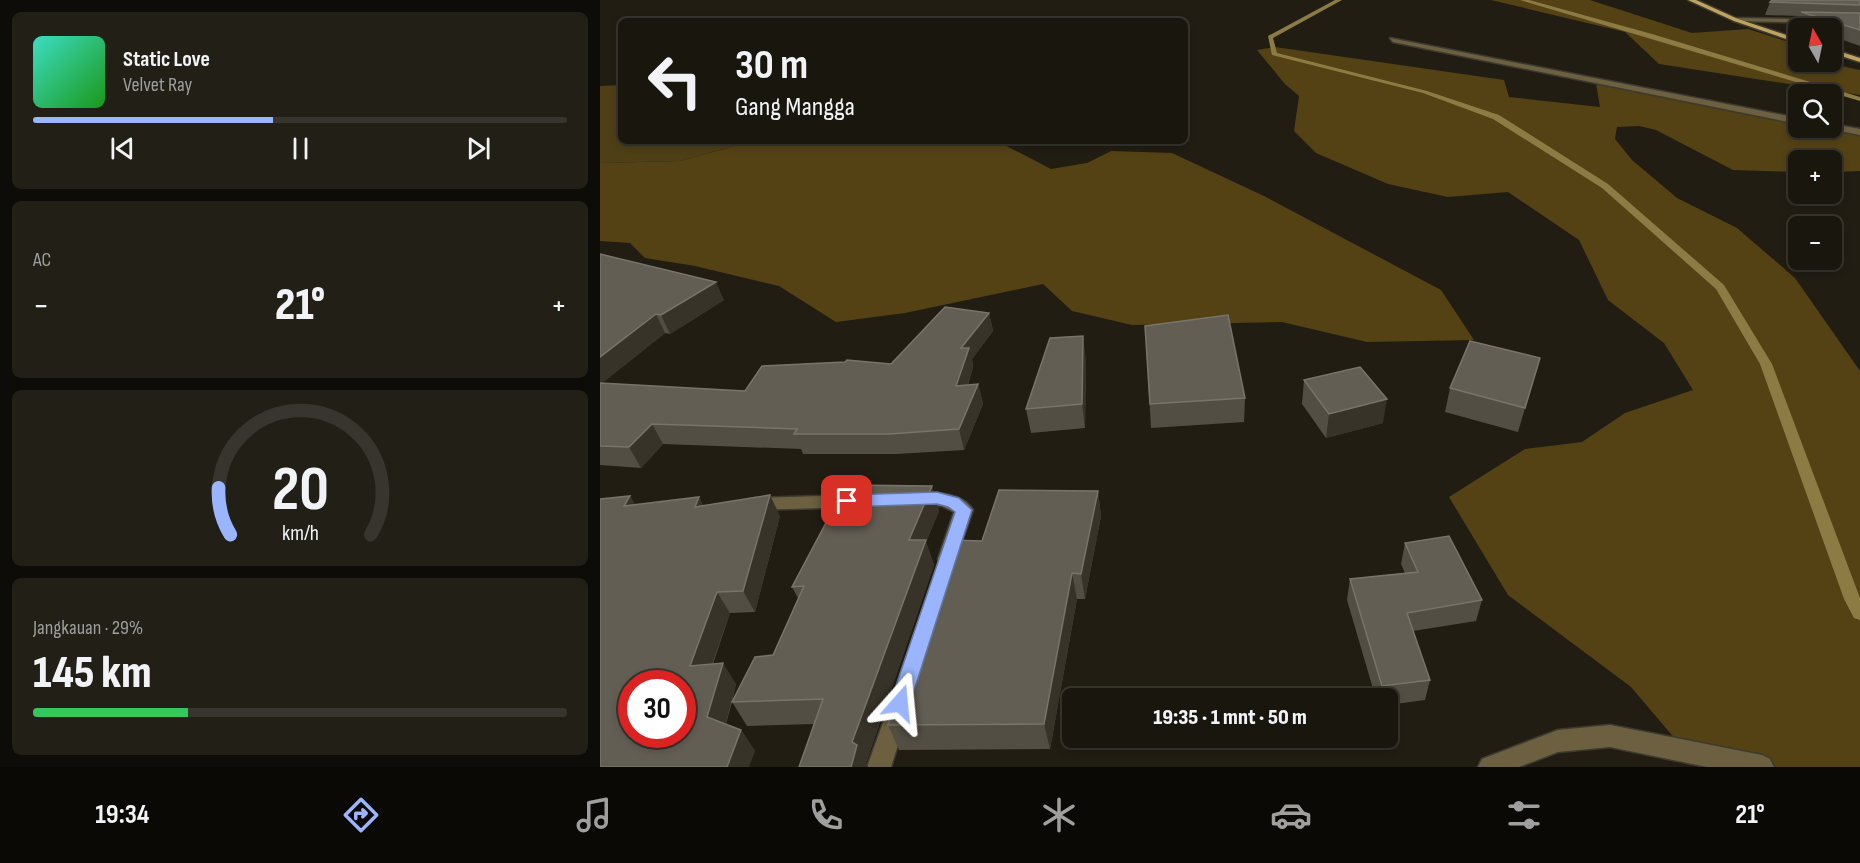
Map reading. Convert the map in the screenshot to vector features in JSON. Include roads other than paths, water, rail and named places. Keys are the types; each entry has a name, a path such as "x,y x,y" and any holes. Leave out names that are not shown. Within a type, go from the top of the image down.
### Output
{"main road":[{"path":"1691,0 1736,20 1788,38"},
{"path":"1842,54 1860,60"}],"street":[{"path":"1736,20 1860,22"},
{"path":"1393,40 1788,119"},
{"path":"1842,129 1860,132"},
{"path":"902,499 937,498 954,502 964,510 941,577"},
{"path":"740,505 879,500"},
{"path":"879,767 905,689"},
{"path":"1490,767 1558,741 1610,736 1762,767"}],"waterway":[{"path":"1339,0 1270,37 1274,54 1425,92 1496,117 1605,186 1720,287 1766,364 1852,599 1860,613"},
{"path":"1523,0 1650,35 1860,99"}]}
